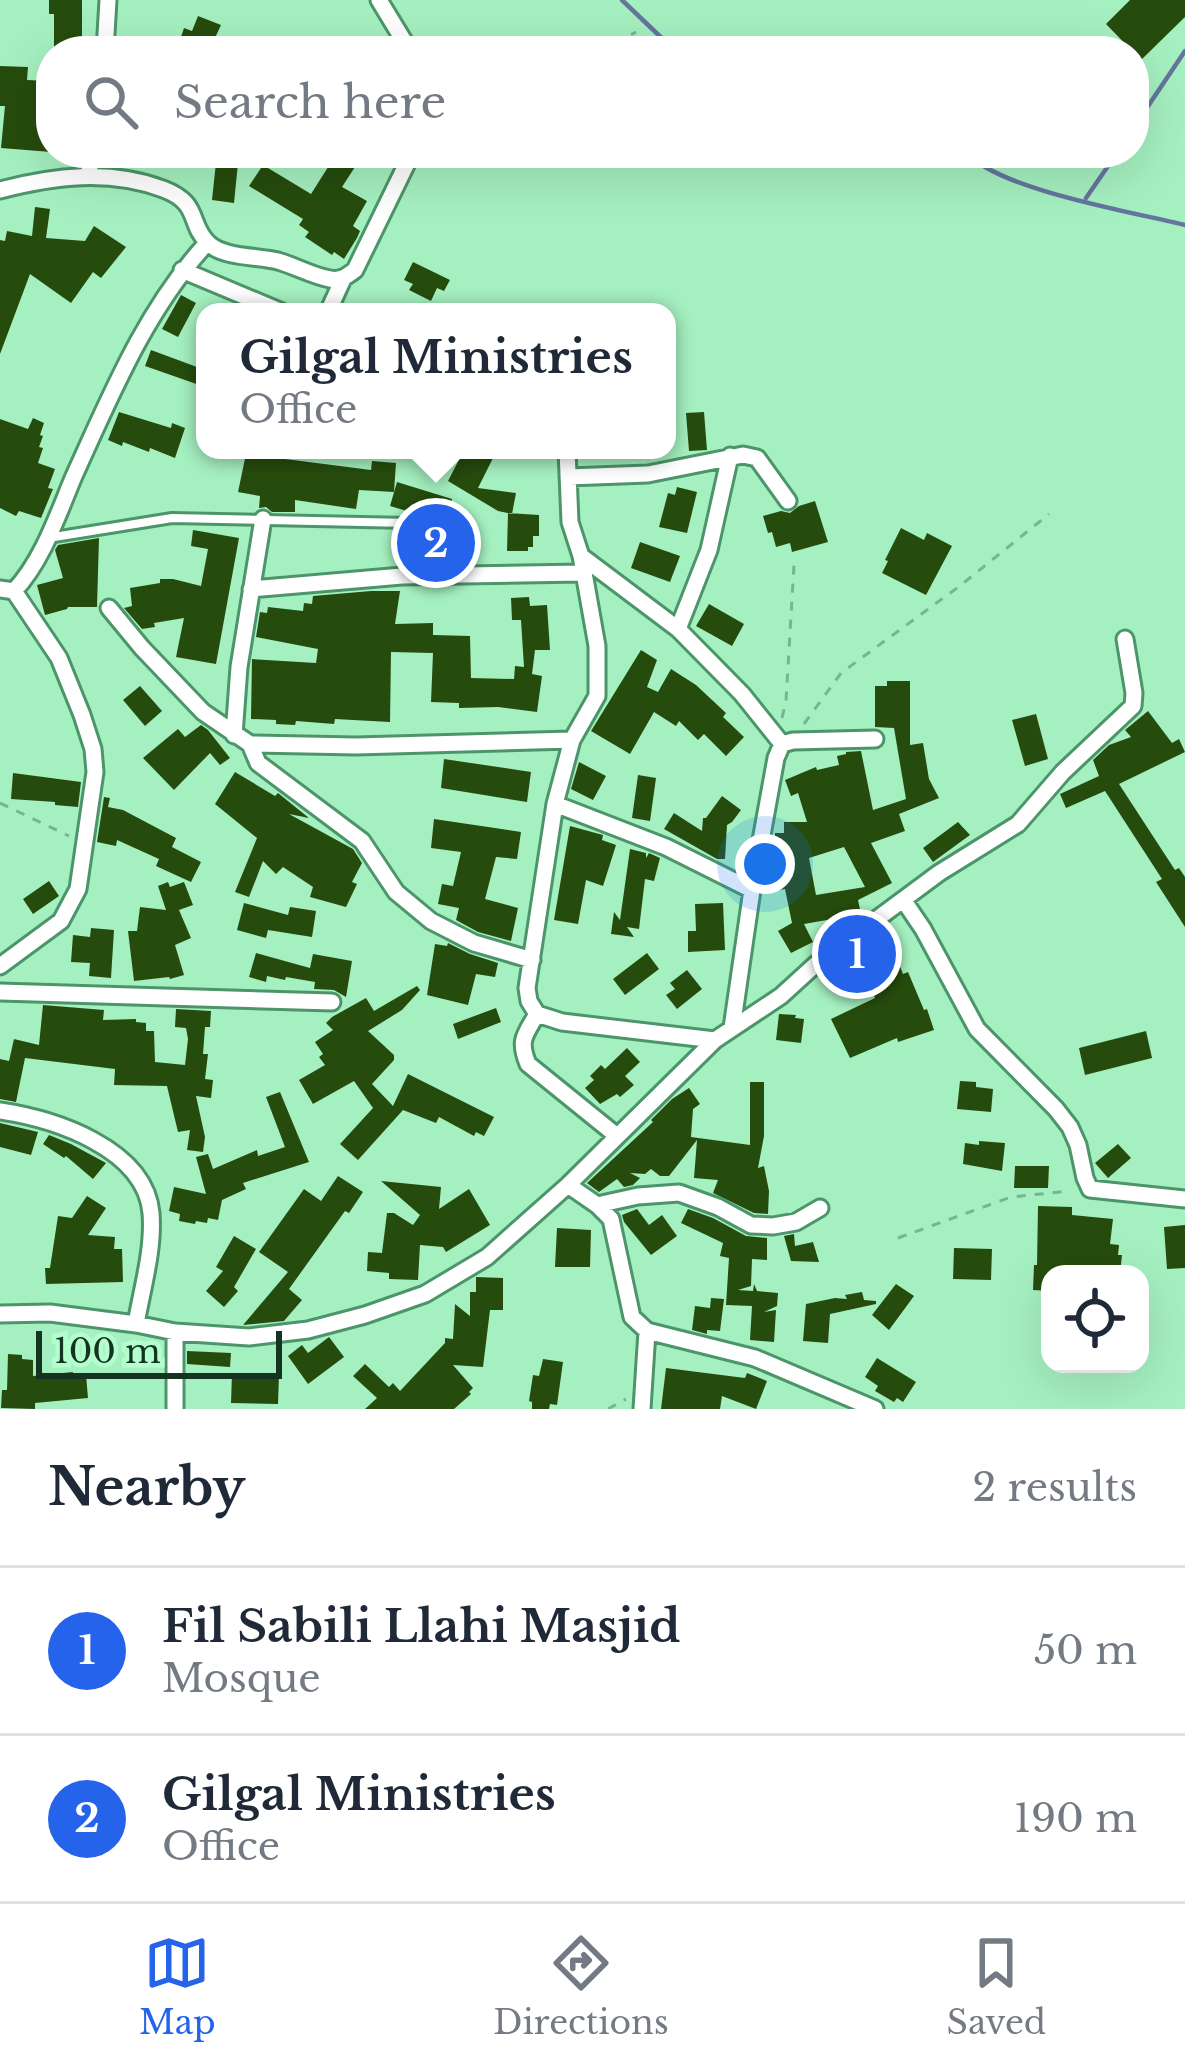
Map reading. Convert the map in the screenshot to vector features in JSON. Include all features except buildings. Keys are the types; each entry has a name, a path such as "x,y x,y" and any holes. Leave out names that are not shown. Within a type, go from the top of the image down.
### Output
{"street":[{"path":"106,36 109,0"},
{"path":"379,0 401,36"},
{"path":"88,174 90,168"},
{"path":"332,303 343,279 355,270 405,168"},
{"path":"0,190 88,174 140,182 168,190 186,202 207,243 219,250 343,279"},
{"path":"0,966 61,921 78,889 95,772 93,749 59,658 7,590 47,538 163,296 207,243"},
{"path":"182,270 261,303"},
{"path":"568,477 648,474 730,457 757,458 788,501"},
{"path":"678,629 710,550 730,457"},
{"path":"567,459 570,522 597,646 597,696 572,740 555,804 527,988 529,1001 537,1014 562,1022 715,1040"},
{"path":"234,735 239,667 263,519"},
{"path":"250,589 582,564 678,629 784,741 875,739"},
{"path":"110,608 203,712 250,744 572,740"},
{"path":"0,1314 50,1313 175,1332 248,1337 308,1330 424,1294 488,1257 715,1040 781,996 939,873 1018,824 1063,772 1133,706 1126,639"},
{"path":"732,1028 752,890 776,758 784,741"},
{"path":"250,744 258,763 362,841 396,892 431,921 474,943 532,960"},
{"path":"555,804 666,847 752,890"},
{"path":"904,901 977,1029 1070,1127 1090,1189 1185,1198"},
{"path":"0,992 332,1002"},
{"path":"537,1014 521,1047 528,1064 617,1136"},
{"path":"0,1111 43,1119 76,1132 113,1153 142,1180 151,1212 136,1324"},
{"path":"568,1185 610,1219 632,1317 647,1331 755,1358 875,1409"},
{"path":"597,1204 679,1193 752,1225 773,1226 796,1222 820,1208"},
{"path":"642,1409 647,1331"},
{"path":"175,1332 175,1409"}],"lane":[{"path":"47,538 172,518 410,524"}],"path":[{"path":"628,36 636,32"},
{"path":"784,741 841,674 1049,514"},
{"path":"784,741 794,565"},
{"path":"0,803 85,843"},
{"path":"898,1238 1011,1197 1090,1189"}],"waterway":[{"path":"622,0 660,36"},
{"path":"1149,105 1185,51"},
{"path":"987,168 1036,188 1185,225"},
{"path":"1086,198 1107,168"}],"place":[{"name":"Gilgal Ministries","path":"436,543"},
{"name":"Fil Sabili Llahi Masjid","path":"857,954"}]}
